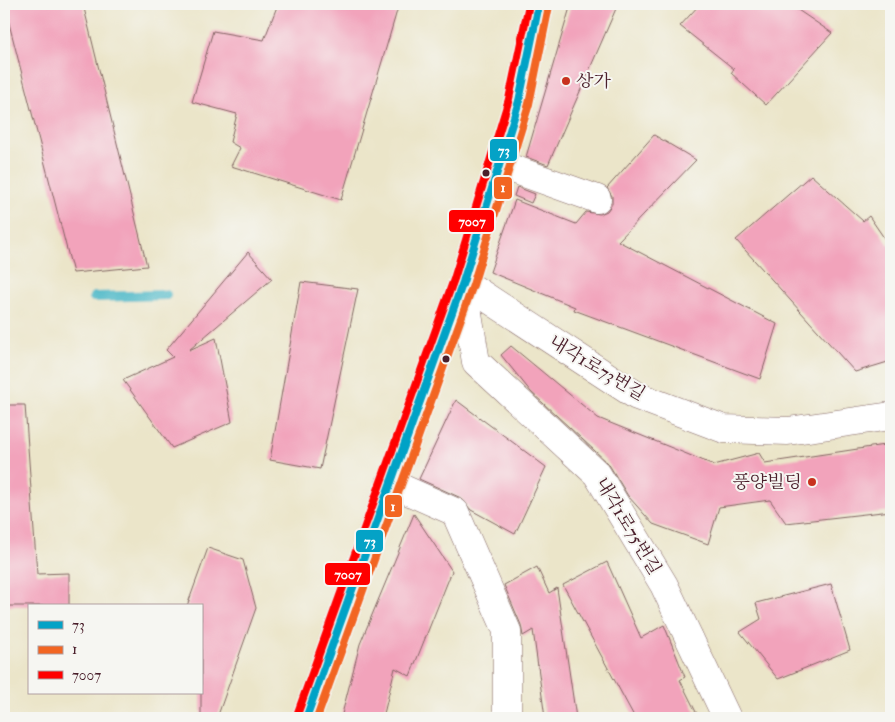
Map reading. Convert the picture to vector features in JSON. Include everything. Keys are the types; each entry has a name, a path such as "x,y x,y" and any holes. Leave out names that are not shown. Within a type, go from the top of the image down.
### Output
{"street":[{"path":"306,718 463,282 519,101 539,4"},
{"path":"499,164 597,200"},
{"name":"내각1로73번길","path":"463,282 637,396 724,429 788,431 891,416"},
{"name":"내각1로75번길","path":"463,282 476,362 597,474 664,585 727,718"},
{"path":"390,483 455,512 507,631 507,718"}],"building":[{"path":"4,4 83,4 147,266 73,273"},
{"path":"278,4 399,4 341,200 231,166 240,148 230,142 237,114 192,102 213,31 264,40"},
{"name":"상가","path":"571,4 618,4 548,165 526,157"},
{"path":"700,4 789,4 832,33 766,105 731,73 734,69 680,26"},
{"path":"654,135 696,160 618,241 777,324 760,379 574,310 575,307 490,272 515,200 576,224 586,212 600,214 607,211 612,204 612,196 607,188"},
{"path":"811,175 863,221 869,216 891,248 891,361 855,372 736,240"},
{"path":"517,187 535,194 531,203 514,196"},
{"path":"248,252 272,279 189,350 216,338 232,422 172,448 123,380 173,357 166,350"},
{"path":"301,282 358,289 320,469 270,460"},
{"path":"511,346 598,418 714,465 759,453 765,463 891,444 891,511 786,523 770,500 719,507 708,544 653,524 628,496 608,463 531,392 501,355"},
{"path":"456,400 546,467 515,534 471,510 461,498 419,479"},
{"path":"4,405 25,405 37,574 69,573 69,604 4,606"},
{"path":"414,514 452,571 410,676 395,668 383,718 341,718 360,644"},
{"path":"208,548 243,560 256,608 217,718 201,718 202,604 188,604"},
{"path":"607,562 641,638 664,625 685,677 680,680 699,718 635,718 563,585"},
{"path":"537,567 549,593 557,588 576,718 545,718 533,630 523,636 521,625 504,585"},
{"path":"831,584 850,650 778,679 740,632 761,619 756,603"}],"waterway":[{"path":"94,297 166,295"}],"transit line":[{"name":"7007","path":"297,715 454,279 509,99 529,4"},
{"name":"73","path":"306,718 463,282 519,101 539,4"},
{"name":"1","path":"317,718 473,285 529,104 549,6"}],"place":[{"name":"상가","path":"566,81"},
{"name":"풍양빌딩","path":"812,482"}]}
